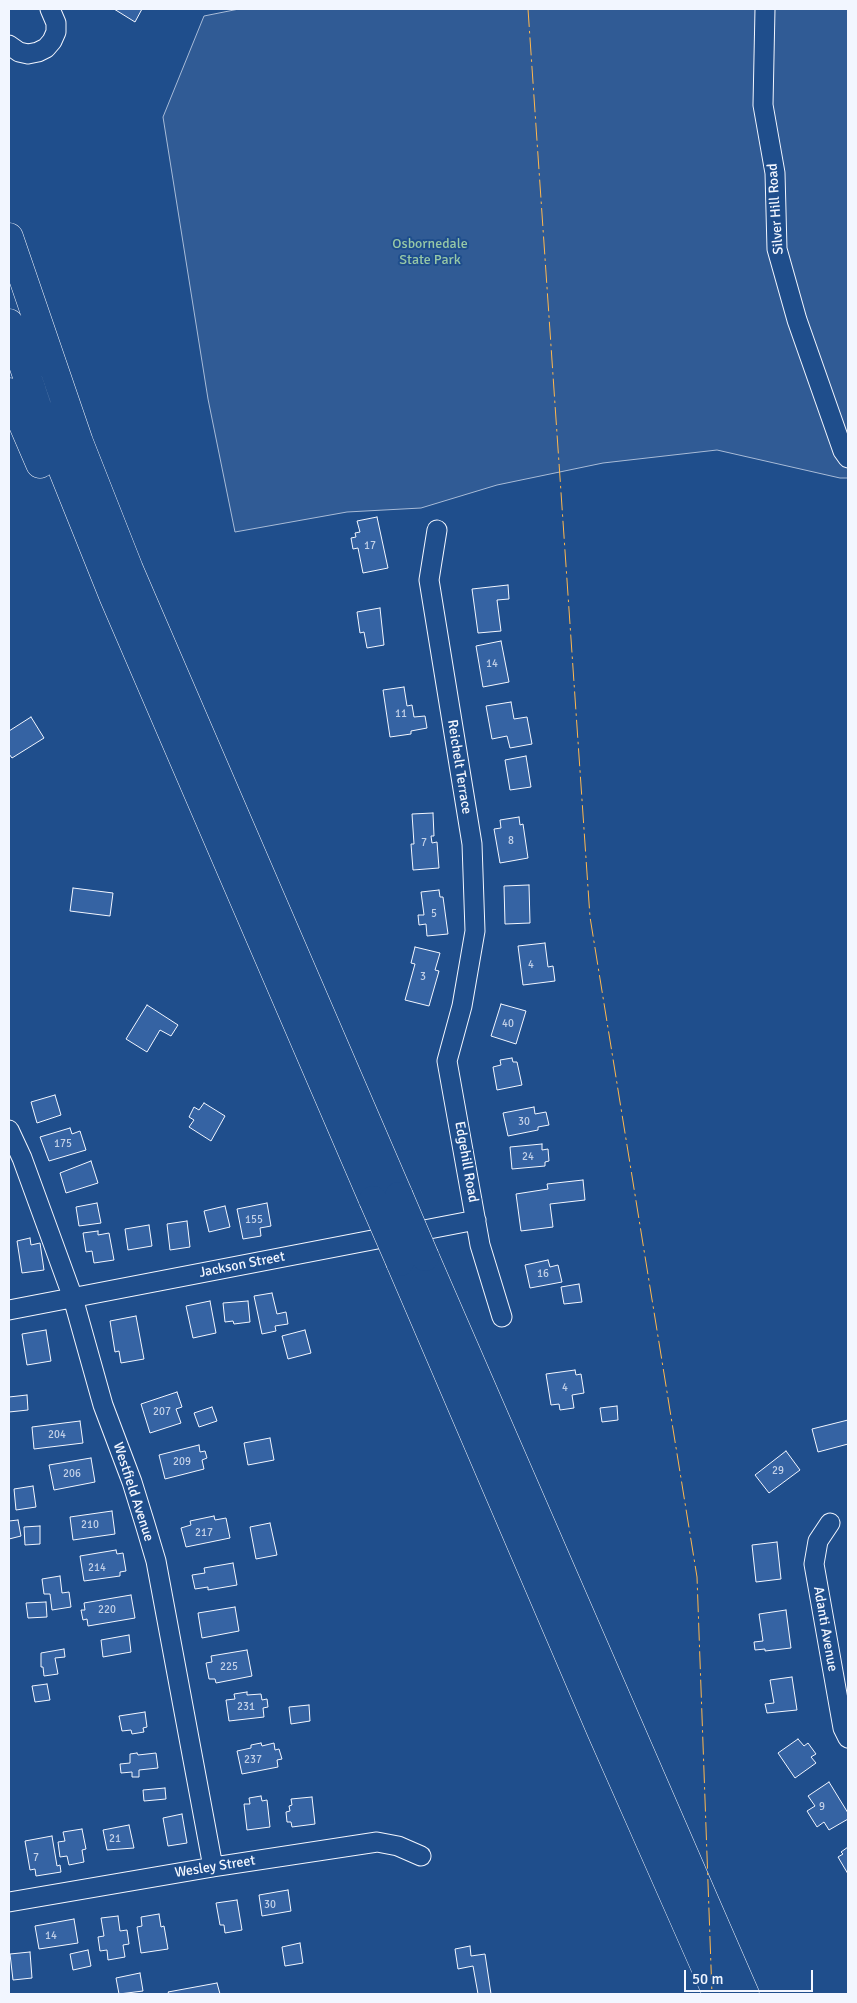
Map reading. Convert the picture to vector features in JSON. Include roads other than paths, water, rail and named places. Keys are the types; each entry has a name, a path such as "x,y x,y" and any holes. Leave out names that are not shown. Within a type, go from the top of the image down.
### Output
{"highway":[{"path":"9,237 79,442 129,569 412,1259 601,1731 716,1994"},
{"path":"9,323 37,406 114,598 386,1198"},
{"path":"9,392 52,492 114,598"},
{"path":"412,1259 745,1994"}],"street":[{"name":"Silver Hill Road","path":"766,9 763,105 775,173 777,250 798,320 843,451 848,458"},
{"path":"9,45 19,52 28,54 46,48 56,32 56,11"},
{"name":"Reichelt Terrace","path":"437,530 429,580 472,844 475,931 462,1006"},
{"name":"Edgehill Road","path":"462,1006 447,1061 480,1245 502,1317"},
{"name":"Westfield Avenue","path":"9,1130 22,1158 73,1298 103,1405 132,1482 156,1561 213,1867"},
{"name":"Jackson Street","path":"9,1310 476,1220"},
{"name":"Adanti Avenue","path":"830,1523 818,1541 814,1564 842,1728 848,1738"},
{"name":"Wesley Street","path":"9,1902 213,1867 377,1842 398,1846 421,1856"}],"park label":[{"name":"Osbornedale State Park","path":"430,252"}]}
